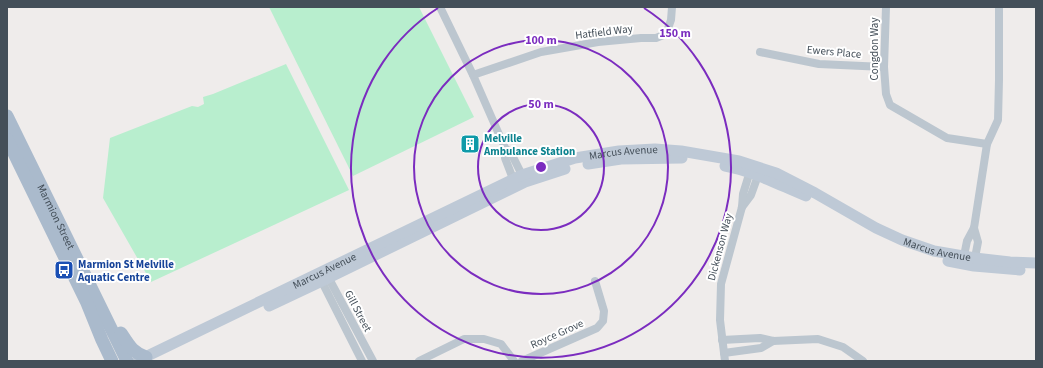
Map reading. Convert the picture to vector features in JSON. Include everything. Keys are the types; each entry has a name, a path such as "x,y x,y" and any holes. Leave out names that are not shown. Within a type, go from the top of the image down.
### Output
{"main road":[{"name":"Marmion Street","path":"7,116 127,361"},
{"name":"Marmion Street","path":"7,139 87,303 112,361"},
{"path":"92,290 131,348 146,360"}],"street":[{"path":"440,7 473,75 505,148 505,158 519,181"},
{"name":"Hatfield Way","path":"473,75 541,52 598,42 656,38 666,34 671,20 672,7"},
{"name":"Congdon Way","path":"886,7 884,67 886,94 890,105 947,138 987,144"},
{"path":"963,260 968,241 974,228 987,144 998,120 999,7"},
{"name":"Ewers Place","path":"760,52 819,64 884,67"},
{"name":"Marcus Avenue","path":"146,360 519,181 577,165 621,158 680,158 755,170 812,198 873,234 900,247 933,258 963,260 1004,269 1036,270"},
{"name":"Dickenson Way","path":"755,170 751,195 742,207 721,284 720,320 724,357 760,348 773,342"},
{"path":"974,228 978,242 975,262"},
{"name":"Marcus Avenue","path":"975,262 1036,262"},
{"name":"Gill Street","path":"323,276 362,361"},
{"name":"Gill Street","path":"323,276 373,361"},
{"name":"Royce Grove","path":"522,361 597,328 603,322 604,312 595,281"},
{"name":"Dickenson Way","path":"722,340 760,338 773,342 818,339 843,347 863,361"},
{"path":"419,361 464,339 484,339 501,344 514,361"}],"green space":[{"path":"269,7 419,7 474,117 353,176"},
{"path":"286,64 349,190 151,282 103,198 110,138 192,106 198,107 204,104 203,97"}],"place":[{"name":"Melville Ambulance Station","path":"470,144"},
{"name":"Marmion St Melville Aquatic Centre","path":"64,270"}]}
